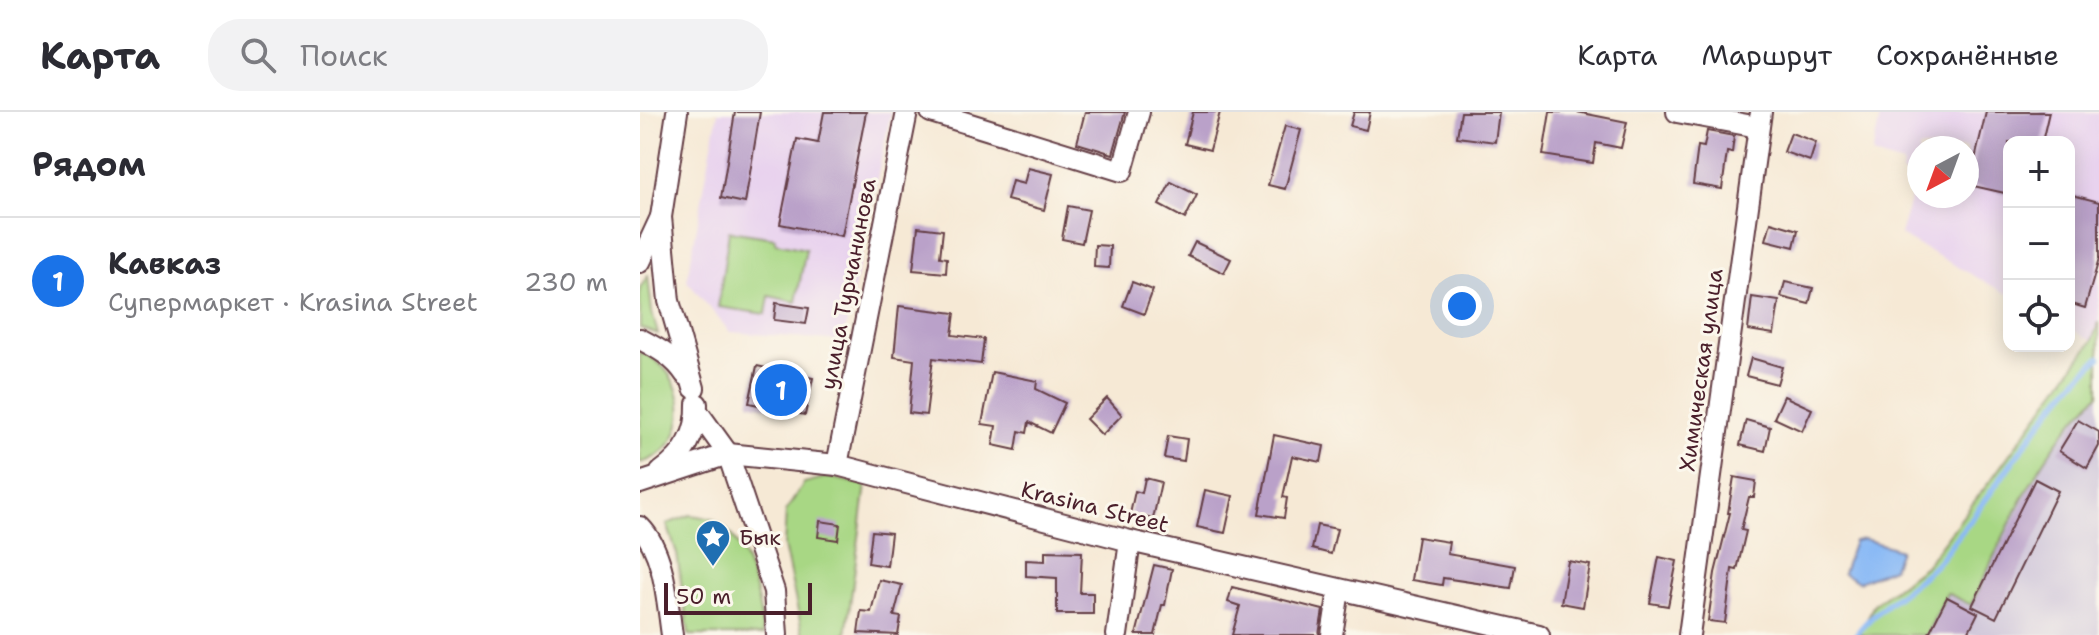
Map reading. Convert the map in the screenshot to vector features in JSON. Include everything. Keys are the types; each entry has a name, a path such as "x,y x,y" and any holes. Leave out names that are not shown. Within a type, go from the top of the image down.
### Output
{"street":[{"path":"640,483 677,460 689,442 697,411 694,388 669,301 661,217 677,112"},
{"name":"улица Турчанинова","path":"837,465 907,112"},
{"path":"931,112 1122,171 1139,112"},
{"path":"1677,112 1760,119"},
{"name":"Химическая улица","path":"1689,635 1760,119"},
{"path":"640,262 661,217"},
{"path":"640,339 664,351 679,365 694,388"},
{"path":"697,411 728,454 774,591 777,635"},
{"name":"Krasina Street","path":"640,483 728,454 837,465 1130,541 1539,635"},
{"path":"640,527 663,572 672,635"},
{"path":"1117,635 1130,541"},
{"path":"1332,635 1339,590"}],"shaded area":[{"path":"718,112 891,112 843,341 730,332 687,281"},
{"path":"1881,112 2099,112 2099,322 2092,341 2075,331 2075,136 2003,136 2003,292 1900,235 1908,208 1979,208 1979,136 1907,136 1907,175 1902,173 1903,164 1872,155"},
{"path":"2099,394 2099,635 1926,635 1947,593 1971,604 2032,479 2074,417"}],"green space":[{"path":"729,231 775,238 776,243 806,249 796,302 769,296 766,314 718,307"},
{"path":"648,276 658,334 640,328 640,288"},
{"path":"2099,322 2099,394 2077,416 2041,466 2011,520 1971,605 1947,593 1926,635 1860,635 1874,604 1925,566 1993,477 2092,341"},
{"path":"640,352 657,362 670,375 678,392 680,409 678,427 671,442 658,455 640,463"},
{"path":"827,477 866,485 846,635 803,635 784,546 786,511 804,483"},
{"path":"690,515 714,520 735,541 755,588 763,635 689,635 677,554 667,524"}],"water":[{"path":"1864,539 1900,550 1893,568 1859,582 1843,573 1854,541"}],"building":[{"path":"735,112 760,112 745,203 721,198"},
{"path":"824,112 866,112 842,236 780,224 797,139 818,143"},
{"path":"1085,112 1125,112 1113,154 1077,143"},
{"path":"1193,112 1220,112 1210,150 1185,144"},
{"path":"1354,112 1370,112 1366,130 1350,126"},
{"path":"1461,112 1499,112 1495,142 1457,137"},
{"path":"1550,112 1577,112 1627,122 1621,148 1596,143 1593,163 1543,155"},
{"path":"1986,112 2049,112 2043,136 2003,136 2003,193 1979,187 1979,142"},
{"path":"1285,126 1301,130 1285,189 1268,185"},
{"path":"1707,131 1734,136 1732,153 1727,152 1722,189 1693,184 1698,146 1704,147"},
{"path":"1791,133 1816,142 1810,161 1784,152"},
{"path":"1028,168 1053,174 1044,210 1007,200 1012,181 1024,184"},
{"path":"1171,182 1197,195 1185,219 1159,205"},
{"path":"2075,196 2099,202 2099,259 2085,308 2075,305"},
{"path":"1068,206 1089,210 1082,243 1062,239"},
{"path":"1771,222 1798,230 1794,247 1766,240"},
{"path":"918,227 943,230 940,257 947,258 946,273 913,270"},
{"path":"1195,242 1231,259 1224,273 1188,256"},
{"path":"1095,245 1110,246 1109,268 1094,267"},
{"path":"1132,282 1153,290 1144,314 1123,306"},
{"path":"1785,282 1813,288 1809,304 1781,297"},
{"path":"1752,297 1779,301 1774,334 1748,330"},
{"path":"776,303 809,308 806,324 774,320"},
{"path":"899,306 955,313 952,335 984,339 981,364 933,358 926,415 909,413 914,360 894,357"},
{"path":"1751,358 1782,367 1777,384 1746,376"},
{"path":"757,366 813,378 805,415 749,403"},
{"path":"992,372 1037,381 1036,389 1065,403 1051,433 1029,422 1027,433 1019,431 1016,450 993,445 996,426 982,424"},
{"path":"1784,396 1812,409 1802,431 1774,418"},
{"path":"1107,398 1122,415 1102,435 1086,419"},
{"path":"1746,420 1770,427 1765,451 1740,445"},
{"path":"2078,420 2099,432 2099,446 2087,468 2059,451"},
{"path":"1274,435 1324,446 1321,462 1292,456 1283,497 1287,498 1284,518 1259,514"},
{"path":"1168,436 1187,439 1184,461 1164,458"},
{"path":"1734,477 1756,481 1754,497 1749,497 1741,530 1746,531 1737,570 1732,569 1725,623 1708,621 1715,573 1730,513"},
{"path":"1145,478 1161,482 1153,519 1130,514 1135,491 1142,493"},
{"path":"2035,479 2058,491 1996,618 1972,606"},
{"path":"1205,490 1233,496 1225,533 1197,527"},
{"path":"820,521 840,524 838,540 818,537"},
{"path":"1317,525 1337,529 1331,554 1312,549"},
{"path":"872,531 891,533 887,566 868,563"},
{"path":"1418,537 1449,542 1447,554 1515,566 1511,588 1443,578 1442,585 1411,580"},
{"path":"1045,551 1082,552 1080,593 1093,593 1093,614 1057,614 1057,578 1026,576 1026,560 1045,561"},
{"path":"1659,557 1677,561 1668,606 1650,603"},
{"path":"1568,561 1590,565 1583,607 1561,603"},
{"path":"1154,565 1172,569 1165,605 1162,605 1155,635 1136,635"},
{"path":"879,580 902,585 894,616 901,617 898,635 858,633 861,611 871,612"},
{"path":"1232,587 1323,610 1319,635 1232,635 1240,606 1228,602"},
{"path":"1947,597 1978,613 1967,635 1928,635"}],"waterway":[{"path":"1856,635 1938,562 2060,398 2099,358"}],"place":[{"name":"Кавказ","path":"781,390"},
{"name":"Бык","path":"713,568"}]}
